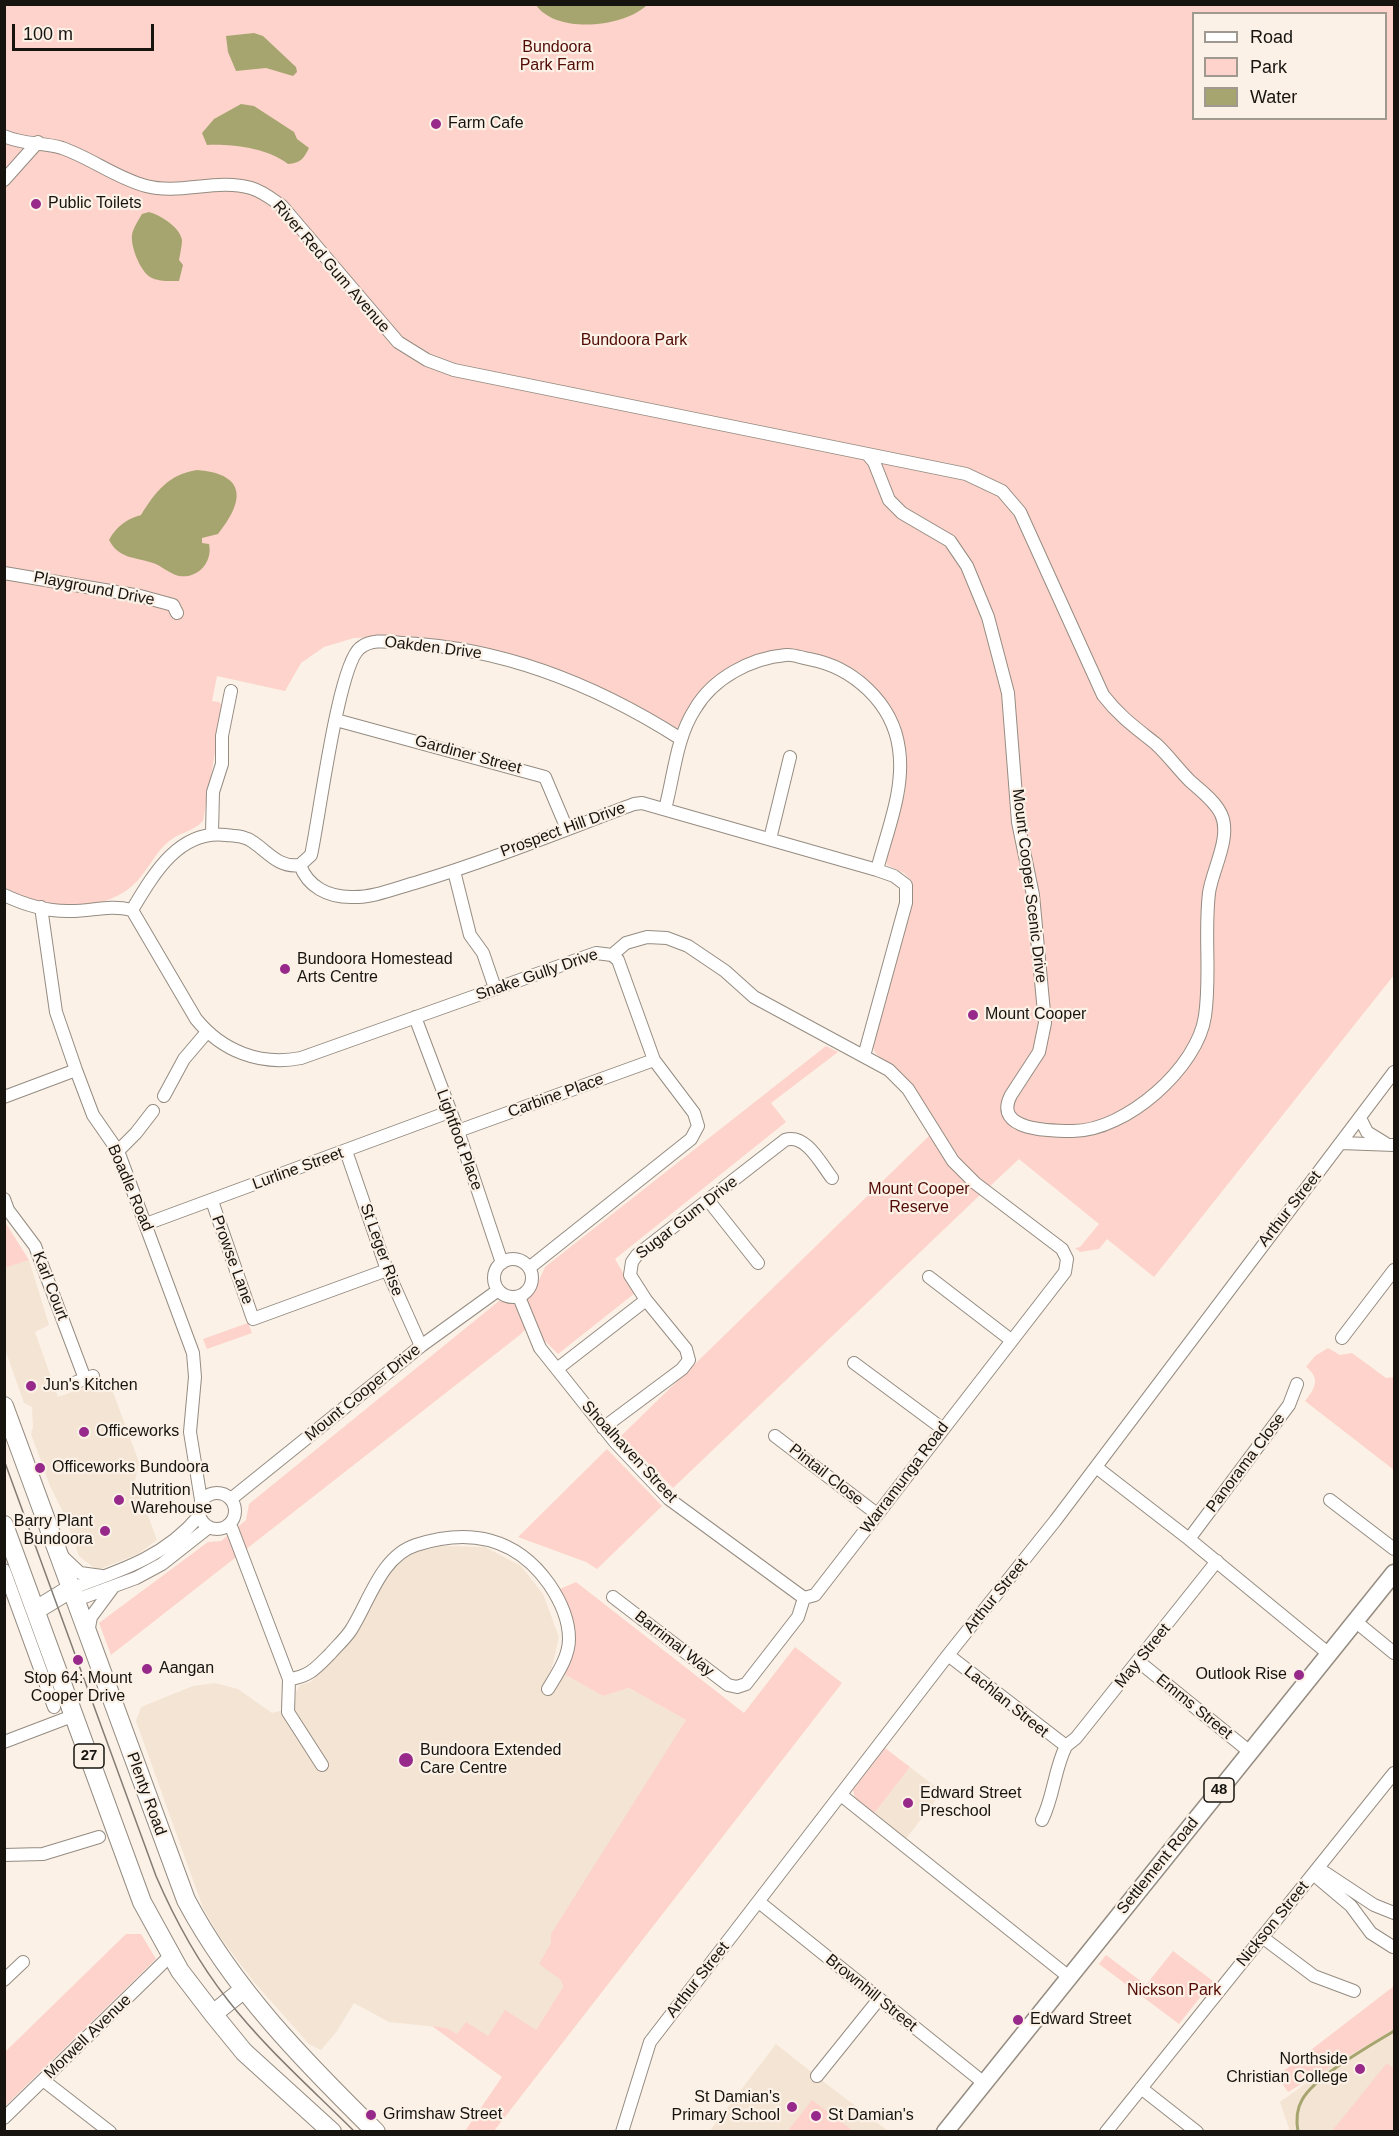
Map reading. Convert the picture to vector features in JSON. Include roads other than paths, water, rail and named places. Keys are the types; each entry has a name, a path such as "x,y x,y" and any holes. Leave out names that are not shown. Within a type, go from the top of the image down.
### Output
{"highway":[{"name":"Plenty Road","path":"4,1406 186,1900 209,1944 243,1989 305,2060 376,2132"},
{"name":"27","path":"4,1525 142,1902 171,1955 213,2014 244,2052 332,2132"},
{"path":"36,1610 74,1594"},
{"path":"213,2014 243,1989"}],"main road":[{"name":"Settlement Road","path":"945,2132 1395,1573"}],"street":[{"name":"River Red Gum Avenue","path":"4,136 16,141 38,142 64,149 147,187 180,189 234,185 251,188 267,196 282,206 398,342 427,360 454,370 868,455"},
{"path":"4,180 38,142"},
{"name":"Mount Cooper Scenic Drive","path":"868,455 966,474 986,481 1010,499 1020,512 1053,581 1103,695 1118,714 1157,745 1221,813 1223,835 1209,890 1205,931 1206,994 1201,1032 1167,1081 1148,1102 1125,1117 1097,1128 1067,1131 1018,1125 1007,1112 1007,1102 1039,1052 1045,1023 1033,895 1018,822 1008,693 988,617 967,566 950,541 902,513 888,500 874,462 868,455"},
{"name":"Playground Drive","path":"4,573 140,596 173,605 177,614"},
{"name":"Oakden Drive","path":"300,865 311,855 336,720 351,661 360,648 374,641 406,643 483,654 533,667 591,689 645,716 681,739"},
{"path":"665,809 681,739 694,709 715,683 746,666 787,655 829,663 863,684 886,710 899,747 900,778 877,870"},
{"path":"212,833 213,792 222,764 222,736 231,691"},
{"name":"Gardiner Street","path":"336,720 545,777 567,829"},
{"path":"770,838 789,757"},
{"name":"Prospect Hill Drive","path":"300,865 306,878 316,888 350,897 370,896 454,871 642,803 877,870 894,876 906,885 906,903 864,1056"},
{"path":"4,895 19,902 67,911 114,906 132,910 172,853 200,836 212,833 245,837 283,865 300,865"},
{"path":"454,871 470,935 483,953 495,988"},
{"name":"Boadle Road","path":"41,907 56,1012 93,1115 118,1151 147,1224 195,1363 190,1432 201,1500"},
{"name":"Snake Gully Drive","path":"132,910 196,1019 207,1032 242,1054 269,1061 288,1060 596,953 612,955 626,943 647,937 666,938 688,946 725,971 754,997 889,1070 908,1089 953,1161 975,1183 1062,1249 1067,1259"},
{"path":"529,1268 691,1138 698,1126 694,1113 654,1060 618,960 612,955"},
{"name":"Lightfoot Place","path":"415,1017 458,1131 502,1263"},
{"path":"164,1096 184,1059 207,1032"},
{"name":"Carbine Place","path":"458,1131 654,1060"},
{"path":"4,1097 76,1070"},
{"name":"Arthur Street","path":"622,2132 650,2042 1096,1467 1395,1072"},
{"path":"118,1151 153,1111"},
{"name":"Lurline Street","path":"147,1224 450,1112"},
{"path":"1360,1118 1370,1135 1392,1145"},
{"name":"Sugar Gum Drive","path":"603,1428 682,1369 688,1359 686,1349 646,1300 630,1275 632,1262 708,1200 789,1139 804,1143 832,1178"},
{"path":"1341,1143 1392,1145"},
{"name":"St Leger Rise","path":"346,1151 387,1270 421,1346"},
{"name":"Karl Court","path":"4,1199 8,1210 35,1246 84,1379"},
{"path":"708,1200 758,1263"},
{"name":"Prowse Lane","path":"212,1201 253,1319 387,1270"},
{"path":"513,1259 529,1268 531,1285 519,1297 509,1297 498,1291 494,1277 502,1263 513,1259"},
{"name":"Warramunga Road","path":"737,1688 746,1684 798,1617 804,1598 815,1594 1065,1272 1067,1259"},
{"path":"1342,1338 1395,1270"},
{"path":"929,1277 1011,1340"},
{"name":"Mount Cooper Drive","path":"231,1499 421,1346 498,1291"},
{"name":"Shoalhaven Street","path":"519,1297 540,1348 603,1428 669,1499 804,1598"},
{"path":"556,1369 646,1300"},
{"path":"854,1363 943,1429"},
{"name":"Panorama Close","path":"1189,1539 1289,1406 1297,1384"},
{"name":"Pintail Close","path":"776,1436 878,1514"},
{"path":"1096,1467 1217,1561 1329,1654"},
{"path":"197,1473 216,1492 231,1499 235,1510 228,1525 219,1529 209,1527 199,1516"},
{"path":"74,1594 106,1576 155,1555 189,1528 199,1516 201,1500 216,1492"},
{"path":"1330,1500 1395,1549"},
{"path":"228,1525 237,1539 289,1679 288,1712 322,1765"},
{"path":"74,1594 115,1586 162,1564 209,1527"},
{"path":"289,1679 308,1675 350,1633 389,1564 409,1548 438,1540 491,1540 529,1559 560,1600 569,1640 565,1658 548,1689"},
{"path":"58,1552 80,1573 106,1576"},
{"name":"May Street","path":"1066,1746 1076,1738 1217,1561"},
{"path":"4,1570 54,1707"},
{"path":"88,1633 94,1613 115,1586"},
{"name":"Barrimal Way","path":"613,1597 728,1685 737,1688"},
{"path":"1355,1621 1395,1653"},
{"name":"Lachlan Street","path":"948,1655 1066,1746"},
{"name":"Emms Street","path":"1138,1661 1250,1752"},
{"path":"44,1679 64,1687"},
{"path":"4,1742 75,1715"},
{"path":"1042,1820 1050,1801 1057,1766 1066,1746"},
{"name":"Nickson Street","path":"1106,2132 1395,1773"},
{"path":"841,1795 1069,1977"},
{"path":"4,1855 43,1854 99,1837"},
{"path":"1316,1871 1374,1905 1395,1913"},
{"path":"1316,1871 1351,1906 1371,1933 1393,1947"},
{"name":"Brownhill Street","path":"759,1902 984,2083"},
{"path":"1262,1937 1314,1976 1354,1991"},
{"name":"Morwell Avenue","path":"4,2118 171,1955"},
{"path":"4,1980 23,1962"},
{"path":"817,2076 879,1999"},
{"path":"43,2080 110,2132"},
{"path":"1141,2088 1197,2132"}],"water":[{"path":"536,5 647,5 622,19 590,25 558,20 546,14"},
{"path":"254,33 263,36 296,67 297,72 293,76 266,68 236,71 228,52 226,36"},
{"path":"241,104 254,106 294,132 297,139 309,148 304,157 288,164 270,154 249,148 207,145 202,133 214,119"},
{"path":"149,212 169,222 180,235 182,242 179,260 183,265 179,281 153,279 142,269 136,256 132,242 133,231 142,214"},
{"path":"197,470 225,477 233,484 236,491 236,501 227,522 218,534 202,538 202,543 209,544 210,551 203,568 192,575 179,576 153,563 123,554 113,546 109,540 115,531 126,521 141,515 164,485 178,475"}],"waterway":[{"path":"1298,2132 1298,2111 1308,2091 1344,2062 1394,2031"}],"tram line":[{"path":"4,1460 156,1876 171,1909 206,1970 227,1999 273,2051 355,2132"}],"place":[{"name":"Farm Cafe","path":"436,124"},
{"name":"Public Toilets","path":"36,204"},
{"name":"Bundoora Homestead Arts Centre","path":"285,969"},
{"name":"Mount Cooper","path":"973,1015"},
{"name":"Jun's Kitchen","path":"31,1386"},
{"name":"Officeworks","path":"84,1432"},
{"name":"Officeworks Bundoora","path":"40,1468"},
{"name":"Nutrition Warehouse","path":"119,1500"},
{"name":"Barry Plant Bundoora","path":"105,1531"},
{"name":"Stop 64: Mount Cooper Drive","path":"78,1660"},
{"name":"Aangan","path":"147,1669"},
{"name":"Outlook Rise","path":"1299,1675"},
{"name":"Bundoora Extended Care Centre","path":"406,1760"},
{"name":"Edward Street Preschool","path":"908,1803"},
{"name":"Edward Street","path":"1018,2020"},
{"name":"Northside Christian College","path":"1360,2069"},
{"name":"St Damian's Primary School","path":"792,2107"},
{"name":"Grimshaw Street","path":"371,2115"},
{"name":"St Damian's","path":"816,2116"}],"park label":[{"name":"Bundoora Park Farm","path":"557,57"},
{"name":"Bundoora Park","path":"634,341"},
{"name":"Mount Cooper Reserve","path":"919,1199"},
{"name":"Nickson Park","path":"1174,1991"}]}
